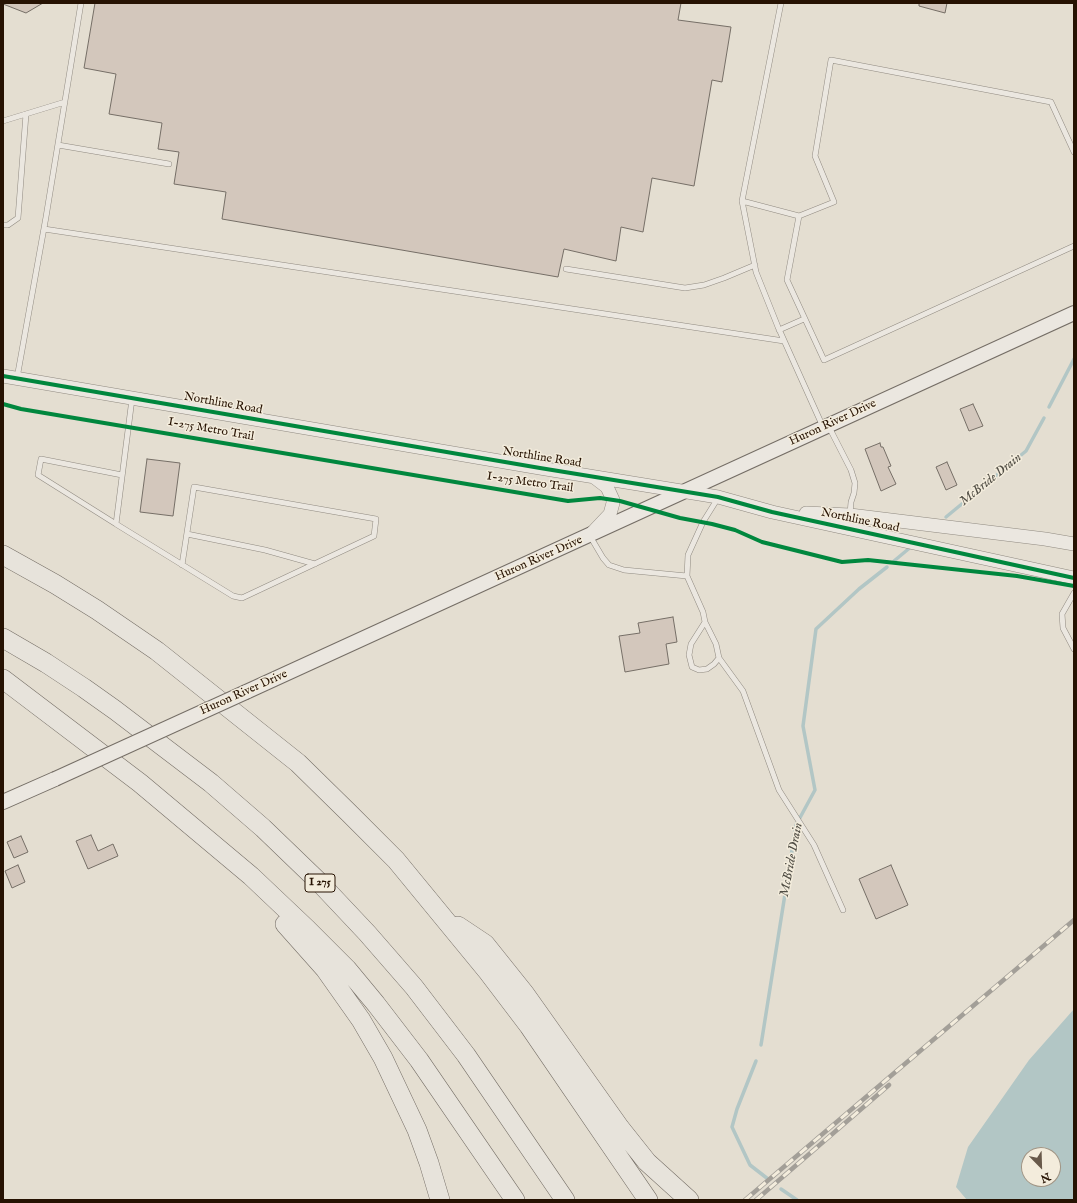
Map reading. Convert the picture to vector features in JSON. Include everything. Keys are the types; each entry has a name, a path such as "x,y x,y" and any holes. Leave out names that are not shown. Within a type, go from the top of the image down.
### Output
{"highway":[{"path":"3,555 61,588 157,651 298,763 396,860 488,972 529,1026 648,1200"},
{"name":"I 275","path":"3,638 46,663 84,688 211,783 263,828 318,881 367,933 414,987 440,1020 466,1055 565,1200"},
{"path":"3,679 134,778 251,876 308,930 352,975 419,1060 515,1200"},
{"path":"182,818 199,842 263,901 325,969 361,1020 386,1064 417,1130 440,1200"},
{"path":"442,916 485,944 525,994 620,1128 647,1162 689,1200"}],"main road":[{"name":"Huron River Drive","path":"3,802 590,536 1074,313"}],"street":[{"name":"Northline Road","path":"3,376 718,497 772,512 1068,577"},
{"path":"590,536 610,514 613,503 606,487 592,476"},
{"name":"Northline Road","path":"772,512 850,515 1074,544"}],"lane":[{"path":"17,378 44,229 81,3"},
{"path":"781,3 742,201 756,272 779,330 826,426 851,470 855,483 850,515"},
{"path":"742,201 799,216 834,202 815,156 831,60 1051,102 1074,152"},
{"path":"3,121 65,102"},
{"path":"3,225 8,225 18,218 26,114"},
{"path":"58,145 169,164"},
{"path":"799,216 787,280 824,360 1074,246"},
{"path":"44,229 784,341"},
{"path":"566,269 685,288 704,285 755,264"},
{"path":"779,330 804,319"},
{"path":"116,524 132,398"},
{"path":"122,475 41,459 38,475 182,565 233,596 242,598 374,536 376,519 194,487 182,565"},
{"path":"718,497 703,522 688,555 687,576 703,612 705,622 716,644 719,658 743,691 779,790 814,845 843,910"},
{"path":"187,534 266,550 315,564"},
{"path":"590,536 609,565 624,570 687,576"},
{"path":"1068,577 1074,584"},
{"path":"1074,593 1062,614 1063,628 1074,649"},
{"path":"705,622 691,644 689,655 692,666 699,670 707,669 719,658"}],"shaded area":[{"path":"1074,1009 1074,1200 967,1200 956,1187 968,1147 1029,1060"}],"building":[{"path":"3,3 43,3 26,13"},
{"path":"95,3 681,3 678,20 731,27 722,82 712,80 694,186 652,178 643,232 621,227 616,261 564,249 558,277 222,219 226,192 174,184 179,152 158,149 162,123 109,114 116,74 84,68"},
{"path":"919,3 947,3 945,13 919,6"},
{"path":"973,404 983,426 969,431 960,409"},
{"path":"880,443 891,466 888,467 896,484 881,491 865,449"},
{"path":"147,459 180,463 173,516 140,512"},
{"path":"947,462 957,485 946,490 936,467"},
{"path":"673,617 677,642 666,644 669,664 625,672 619,636 640,633 638,623"},
{"path":"91,835 98,851 113,844 118,856 88,869 76,841"},
{"path":"21,836 28,852 14,858 7,842"},
{"path":"18,865 25,882 12,888 5,871"},
{"path":"891,865 908,905 876,919 859,879"}],"waterway":[{"name":"McBride Drain","path":"1049,407 1074,359"},
{"name":"McBride Drain","path":"946,517 1026,451 1044,418"},
{"name":"McBride Drain","path":"894,561 912,546"},
{"name":"McBride Drain","path":"761,1045 796,825 815,790 803,726 816,629 859,589 887,567"},
{"name":"McBride Drain","path":"756,1061 737,1109 732,1127 750,1165 768,1179"},
{"name":"McBride Drain","path":"781,1189 797,1200"}],"railway":[{"path":"745,1200 1074,920"},
{"path":"756,1200 889,1085"}],"cycle path":[{"path":"3,376 718,497 772,512 1074,578"},
{"name":"I-275 Metro Trail","path":"3,404 21,409 568,501 600,498 620,501 680,518 735,530 762,542 842,562 868,560 1017,576 1074,586"}]}
